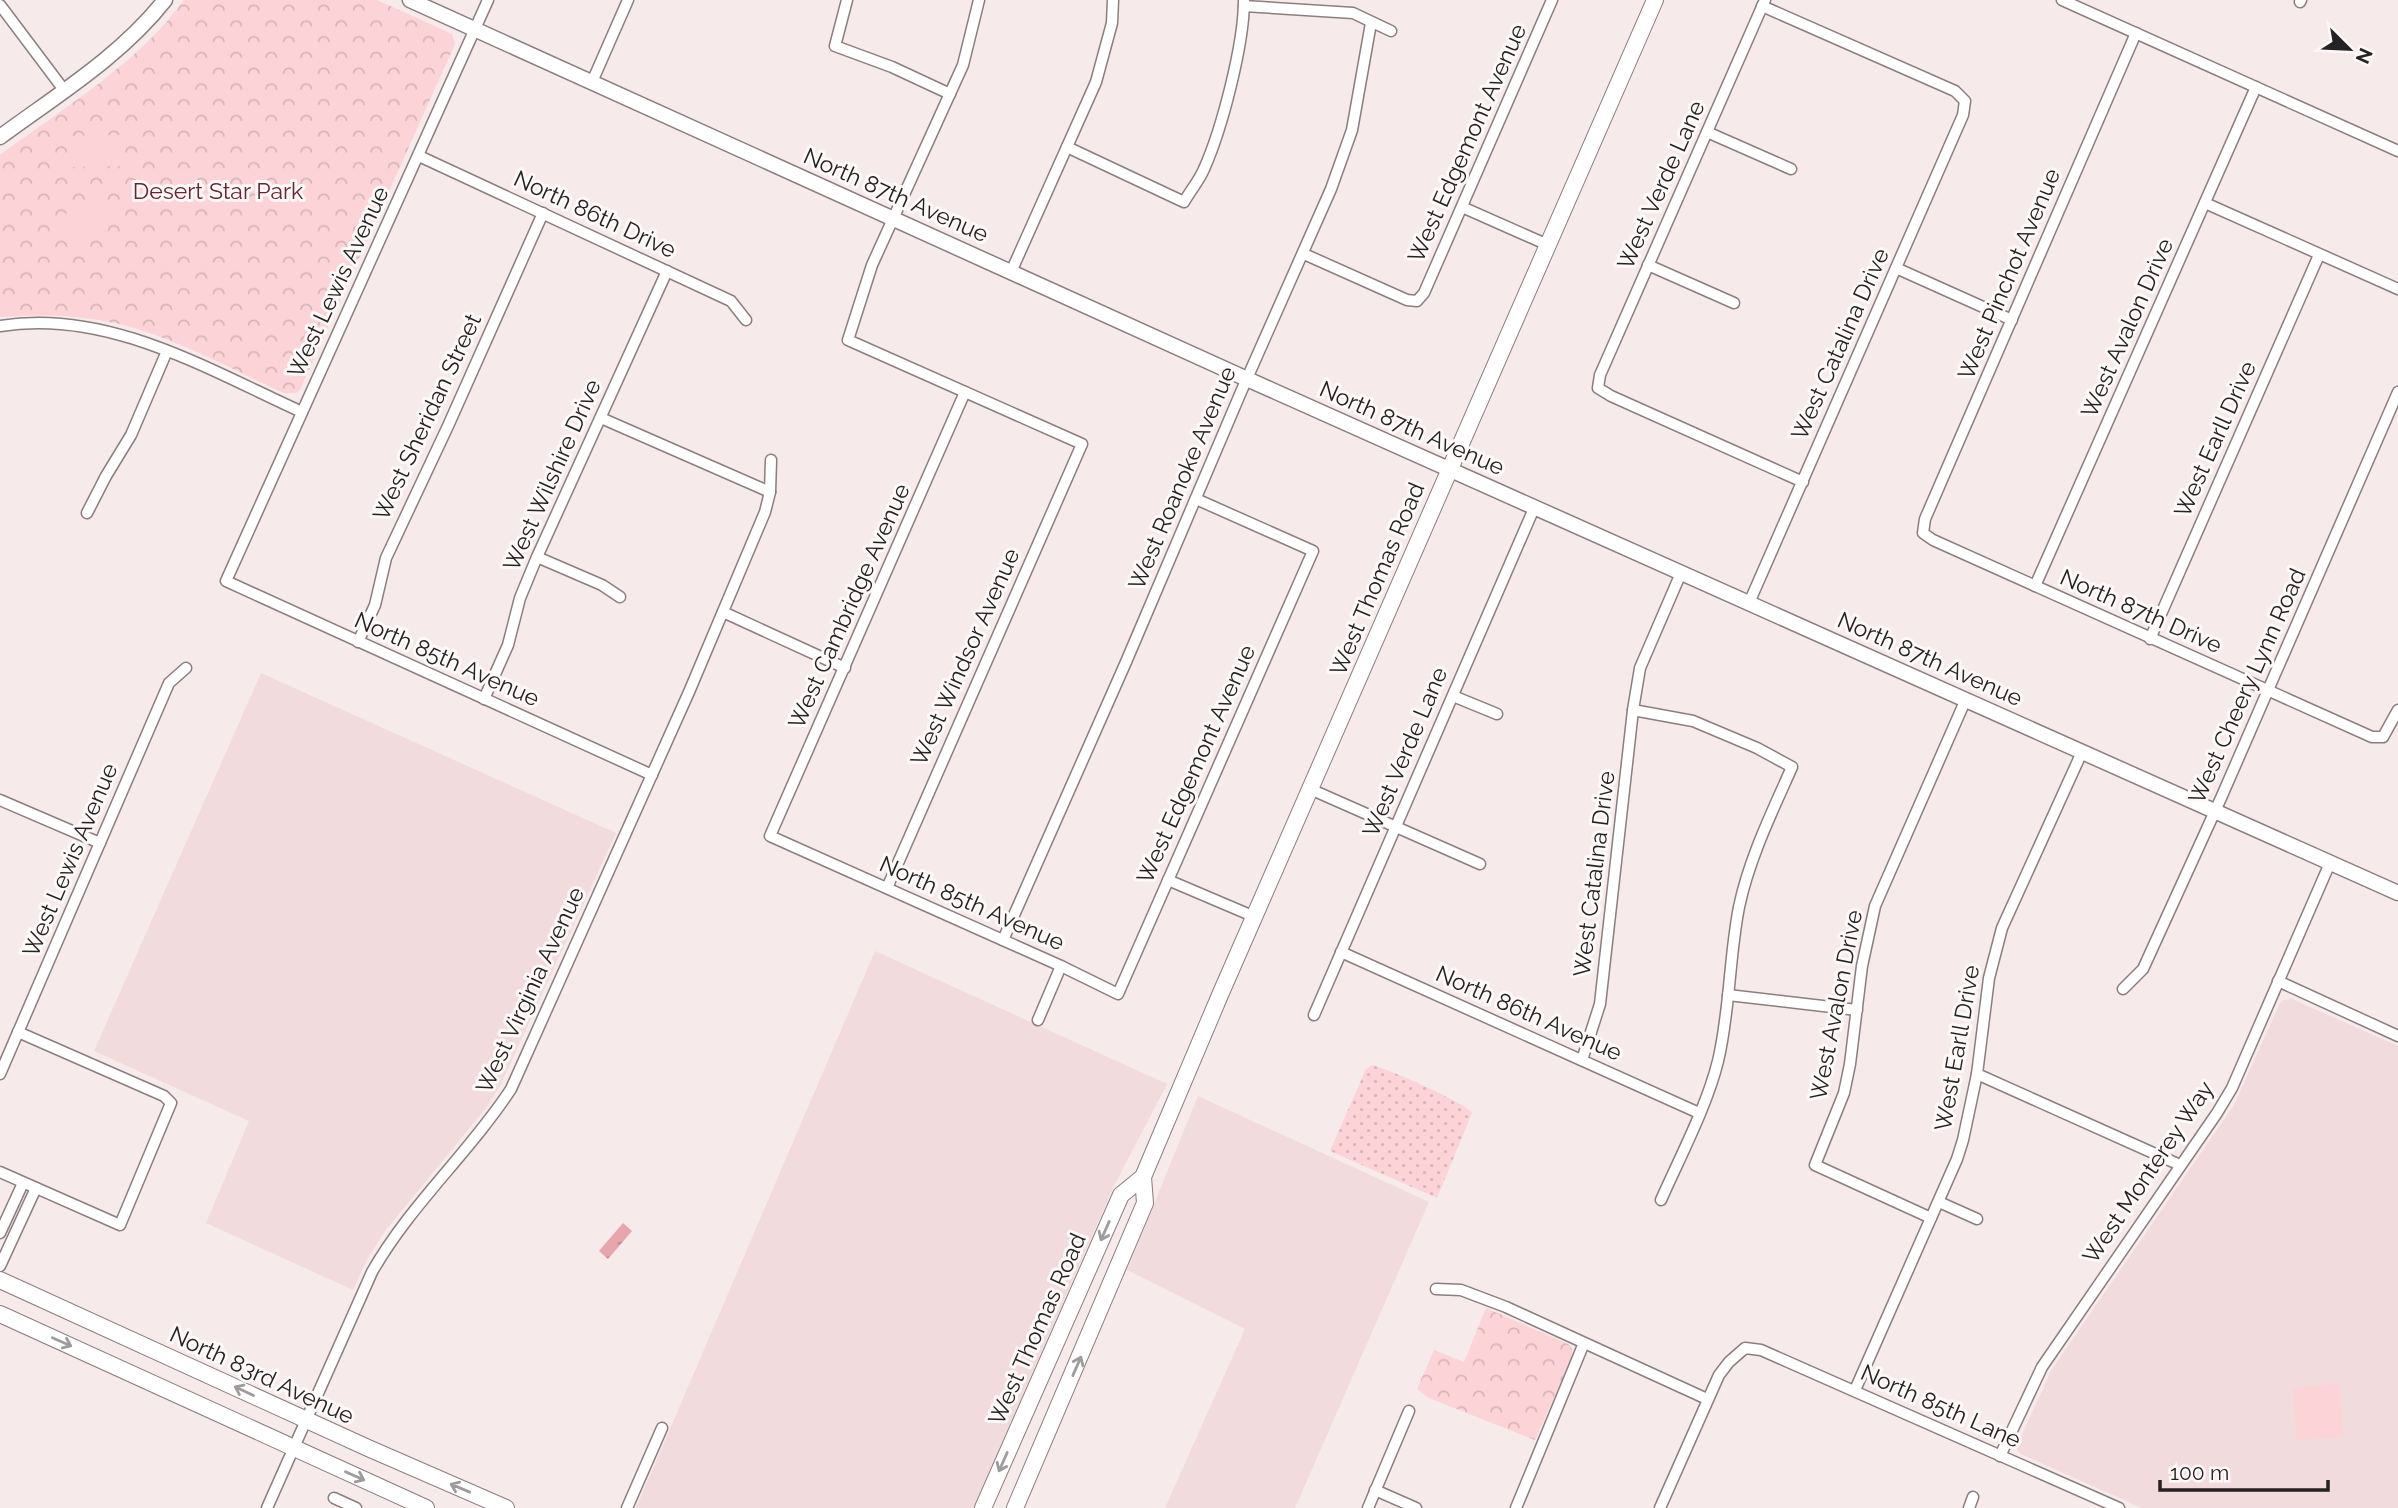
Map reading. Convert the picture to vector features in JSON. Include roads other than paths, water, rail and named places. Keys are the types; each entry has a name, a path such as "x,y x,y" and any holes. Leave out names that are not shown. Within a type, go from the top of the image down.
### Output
{"main road":[{"name":"West Thomas Road","path":"983,1508 1121,1195 1143,1177 1655,0"},
{"name":"West Thomas Road","path":"1015,1508 1145,1203 1143,1177"},
{"name":"North 83rd Avenue","path":"0,1280 506,1508"},
{"path":"0,1314 426,1508"},
{"path":"1023,1417 1049,1428"}],"street":[{"path":"0,137 113,53 153,16 165,0"},
{"name":"North 87th Avenue","path":"410,0 1449,470 1535,506 2398,893"},
{"name":"West Lewis Avenue","path":"226,581 488,0"},
{"path":"592,82 628,0"},
{"path":"847,0 835,46 892,67 950,94"},
{"path":"965,392 848,340 872,265 950,94 968,47 979,0"},
{"path":"1011,272 1096,82 1112,23 1113,0"},
{"name":"West Edgemont Avenue","path":"1304,254 1407,300 1417,301 1424,293 1552,0"},
{"path":"2062,0 2398,151"},
{"path":"1067,147 1184,202 1203,170 1223,111 1236,61 1244,3 1353,13 1391,31"},
{"name":"West Catalina Drive","path":"1749,603 1964,115 1965,102 1955,91 1764,3"},
{"name":"West Verde Lane","path":"1764,3 1600,375 1598,388 1803,482"},
{"path":"0,5 64,90"},
{"name":"West Roanoke Avenue","path":"1003,940 1331,189 1352,130 1371,23"},
{"name":"West Pinchot Avenue","path":"1923,533 1925,519 2136,33"},
{"name":"West Avalon Drive","path":"2035,586 2256,87"},
{"path":"1707,132 1791,169"},
{"name":"North 86th Drive","path":"419,156 731,301 746,320"},
{"path":"2205,203 2398,289"},
{"path":"1462,207 1548,245"},
{"name":"West Sheridan Street","path":"358,642 375,606 386,558 543,213"},
{"name":"West Earll Drive","path":"2150,639 2319,256"},
{"path":"1648,265 1734,303"},
{"path":"1896,268 2012,320"},
{"name":"West Wilshire Drive","path":"484,699 508,645 520,597 537,556 667,271"},
{"path":"0,326 33,322 73,325 115,333 167,351 302,412"},
{"path":"87,513 131,435 167,351"},
{"name":"West Windsor Avenue","path":"887,888 1082,444 965,392"},
{"name":"West Cambridge Avenue","path":"770,836 965,392"},
{"name":"West Cheery Lynn Road","path":"2123,989 2143,969 2398,392"},
{"path":"601,418 770,492"},
{"name":"West Virginia Avenue","path":"267,1508 372,1272 388,1244 486,1124 511,1088 652,775 765,512 770,492 771,460"},
{"name":"West Edgemont Avenue","path":"1118,994 1313,551 1196,499"},
{"name":"West Verde Lane","path":"1314,1014 1535,506"},
{"name":"North 87th Drive","path":"1923,533 1933,540 2150,639 2372,737 2383,737 2398,709"},
{"path":"537,556 620,597"},
{"name":"West Catalina Drive","path":"1582,1060 1600,1004 1633,710 1643,661 1681,573"},
{"name":"North 85th Avenue","path":"226,581 652,775"},
{"path":"723,612 845,668"},
{"name":"West Lewis Avenue","path":"0,1074 169,684 186,668"},
{"path":"1452,696 1497,714"},
{"name":"West Avalon Drive","path":"1931,1218 1815,1165 1844,1093 1868,931 1875,906 1966,699"},
{"path":"1633,710 1693,721 1758,748 1793,767 1771,814 1739,907 1718,1063 1661,1200"},
{"name":"West Earll Drive","path":"1855,1390 1939,1202 1963,1140 1977,1074 1989,978 2002,928 2082,752"},
{"path":"1310,789 1480,864"},
{"path":"0,800 100,843"},
{"name":"North 85th Avenue","path":"770,836 1118,994"},
{"name":"West Monterey Way","path":"2000,1456 2042,1367 2232,1088 2330,863"},
{"path":"1168,880 1255,917"},
{"name":"North 86th Avenue","path":"1341,952 1699,1113"},
{"path":"1038,1020 1061,966"},
{"path":"2278,981 2398,1036"},
{"path":"1728,995 1857,1010"},
{"path":"0,1172 120,1225 171,1103 164,1096 18,1032"},
{"path":"1977,1074 2180,1165"},
{"path":"17,1229 2,1228 23,1183"},
{"path":"0,1266 36,1188"},
{"path":"1939,1202 1977,1219"},
{"path":"1436,1289 1461,1290 1506,1307 1707,1399 1660,1508"},
{"path":"1516,1508 1584,1343"},
{"name":"North 85th Lane","path":"1707,1399 1729,1362 1745,1348 1761,1350 2119,1508"},
{"path":"1368,1508 1409,1411"},
{"path":"627,1508 663,1428"},
{"path":"1375,1490 1416,1508"},
{"path":"334,1498 356,1508"}],"water":[{"path":"623,1223 632,1231 608,1259 599,1251"}],"park label":[{"name":"Desert Star Park","path":"218,191"}]}
